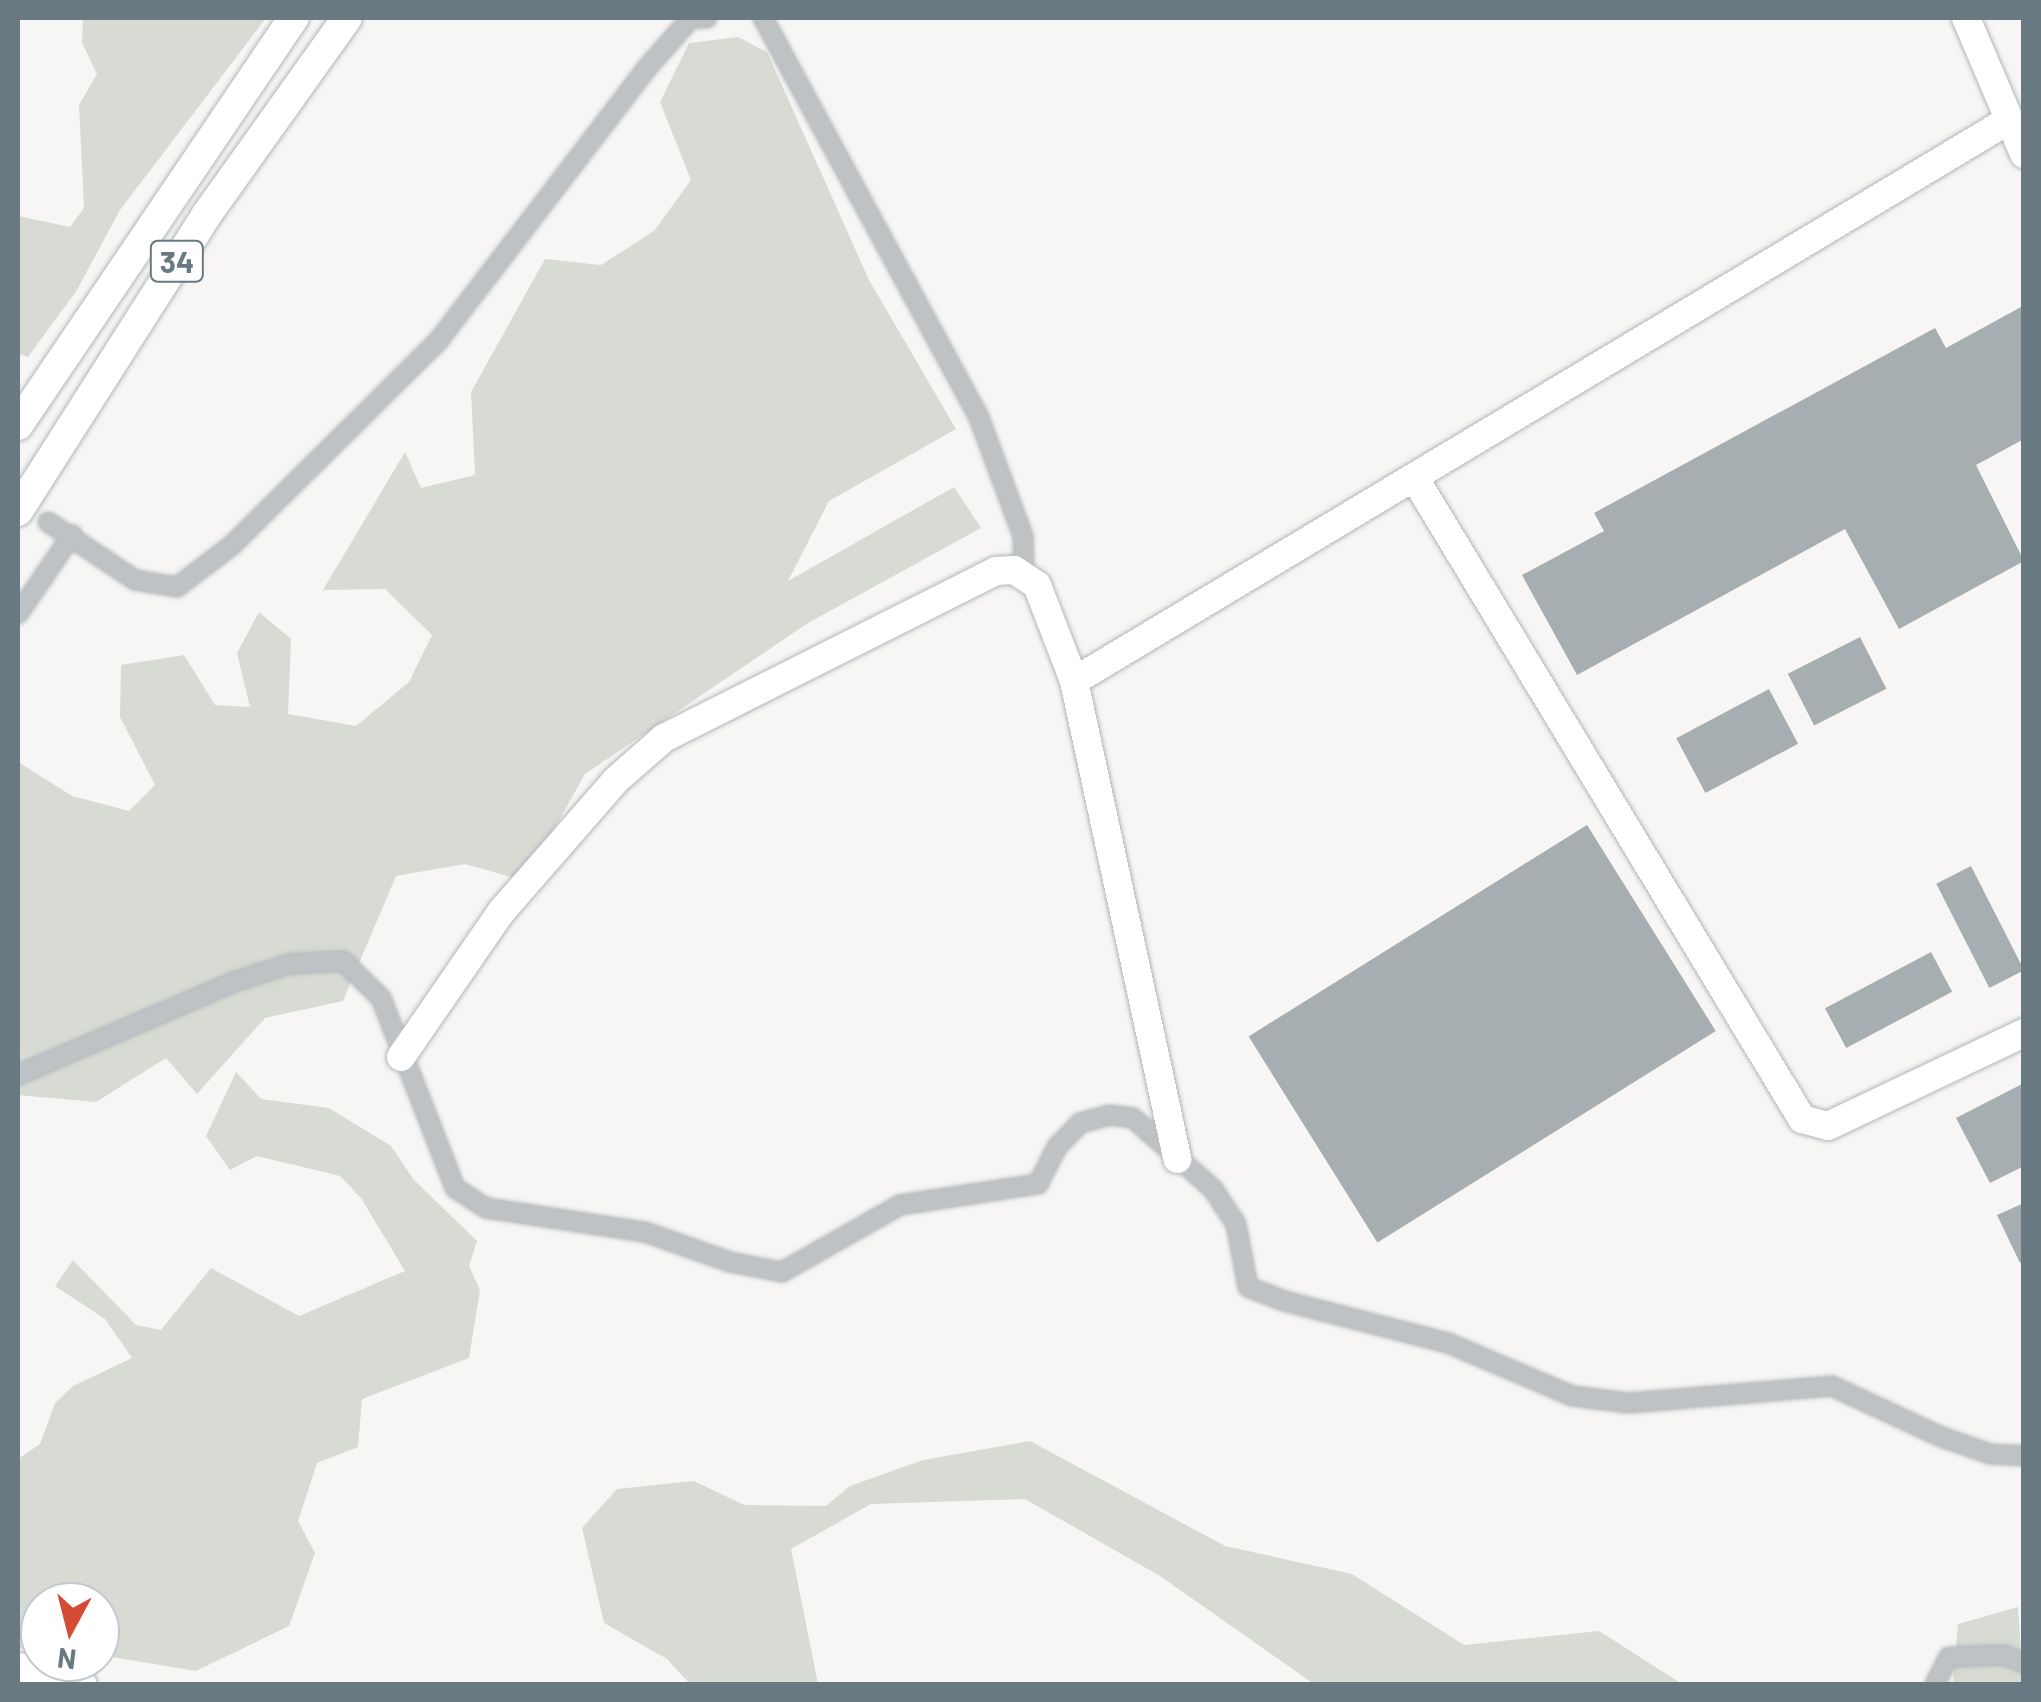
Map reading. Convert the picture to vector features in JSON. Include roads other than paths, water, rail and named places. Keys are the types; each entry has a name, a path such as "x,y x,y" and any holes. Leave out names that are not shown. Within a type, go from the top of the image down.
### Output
{"highway":[{"path":"18,1670 78,1684"}],"main road":[{"name":"34","path":"18,425 294,18"},
{"name":"34","path":"18,511 205,217 347,18"}],"street":[{"path":"48,522 135,580 177,587 231,546 438,340 690,18 707,18"},
{"path":"764,18 978,414 1023,536 1024,572"},
{"path":"1966,18 2024,154"},
{"path":"1074,680 2009,120"},
{"path":"1414,477 1802,1119 1828,1126 2024,1033"},
{"path":"18,614 72,535"},
{"path":"402,1057 500,912 616,780 664,738 996,571 1024,572 1037,584 1074,680 1177,1160"},
{"path":"18,1075 234,982 288,964 343,961 381,998 455,1188 481,1206 644,1232 730,1262 782,1272 900,1205 1038,1184 1057,1147 1080,1123 1109,1115 1133,1118 1213,1189 1236,1224 1248,1287 1284,1301 1448,1343 1572,1396 1629,1402 1832,1386 1939,1436 1990,1454 2024,1456"},
{"path":"1936,1684 1949,1656 2004,1655 2024,1663"}]}
